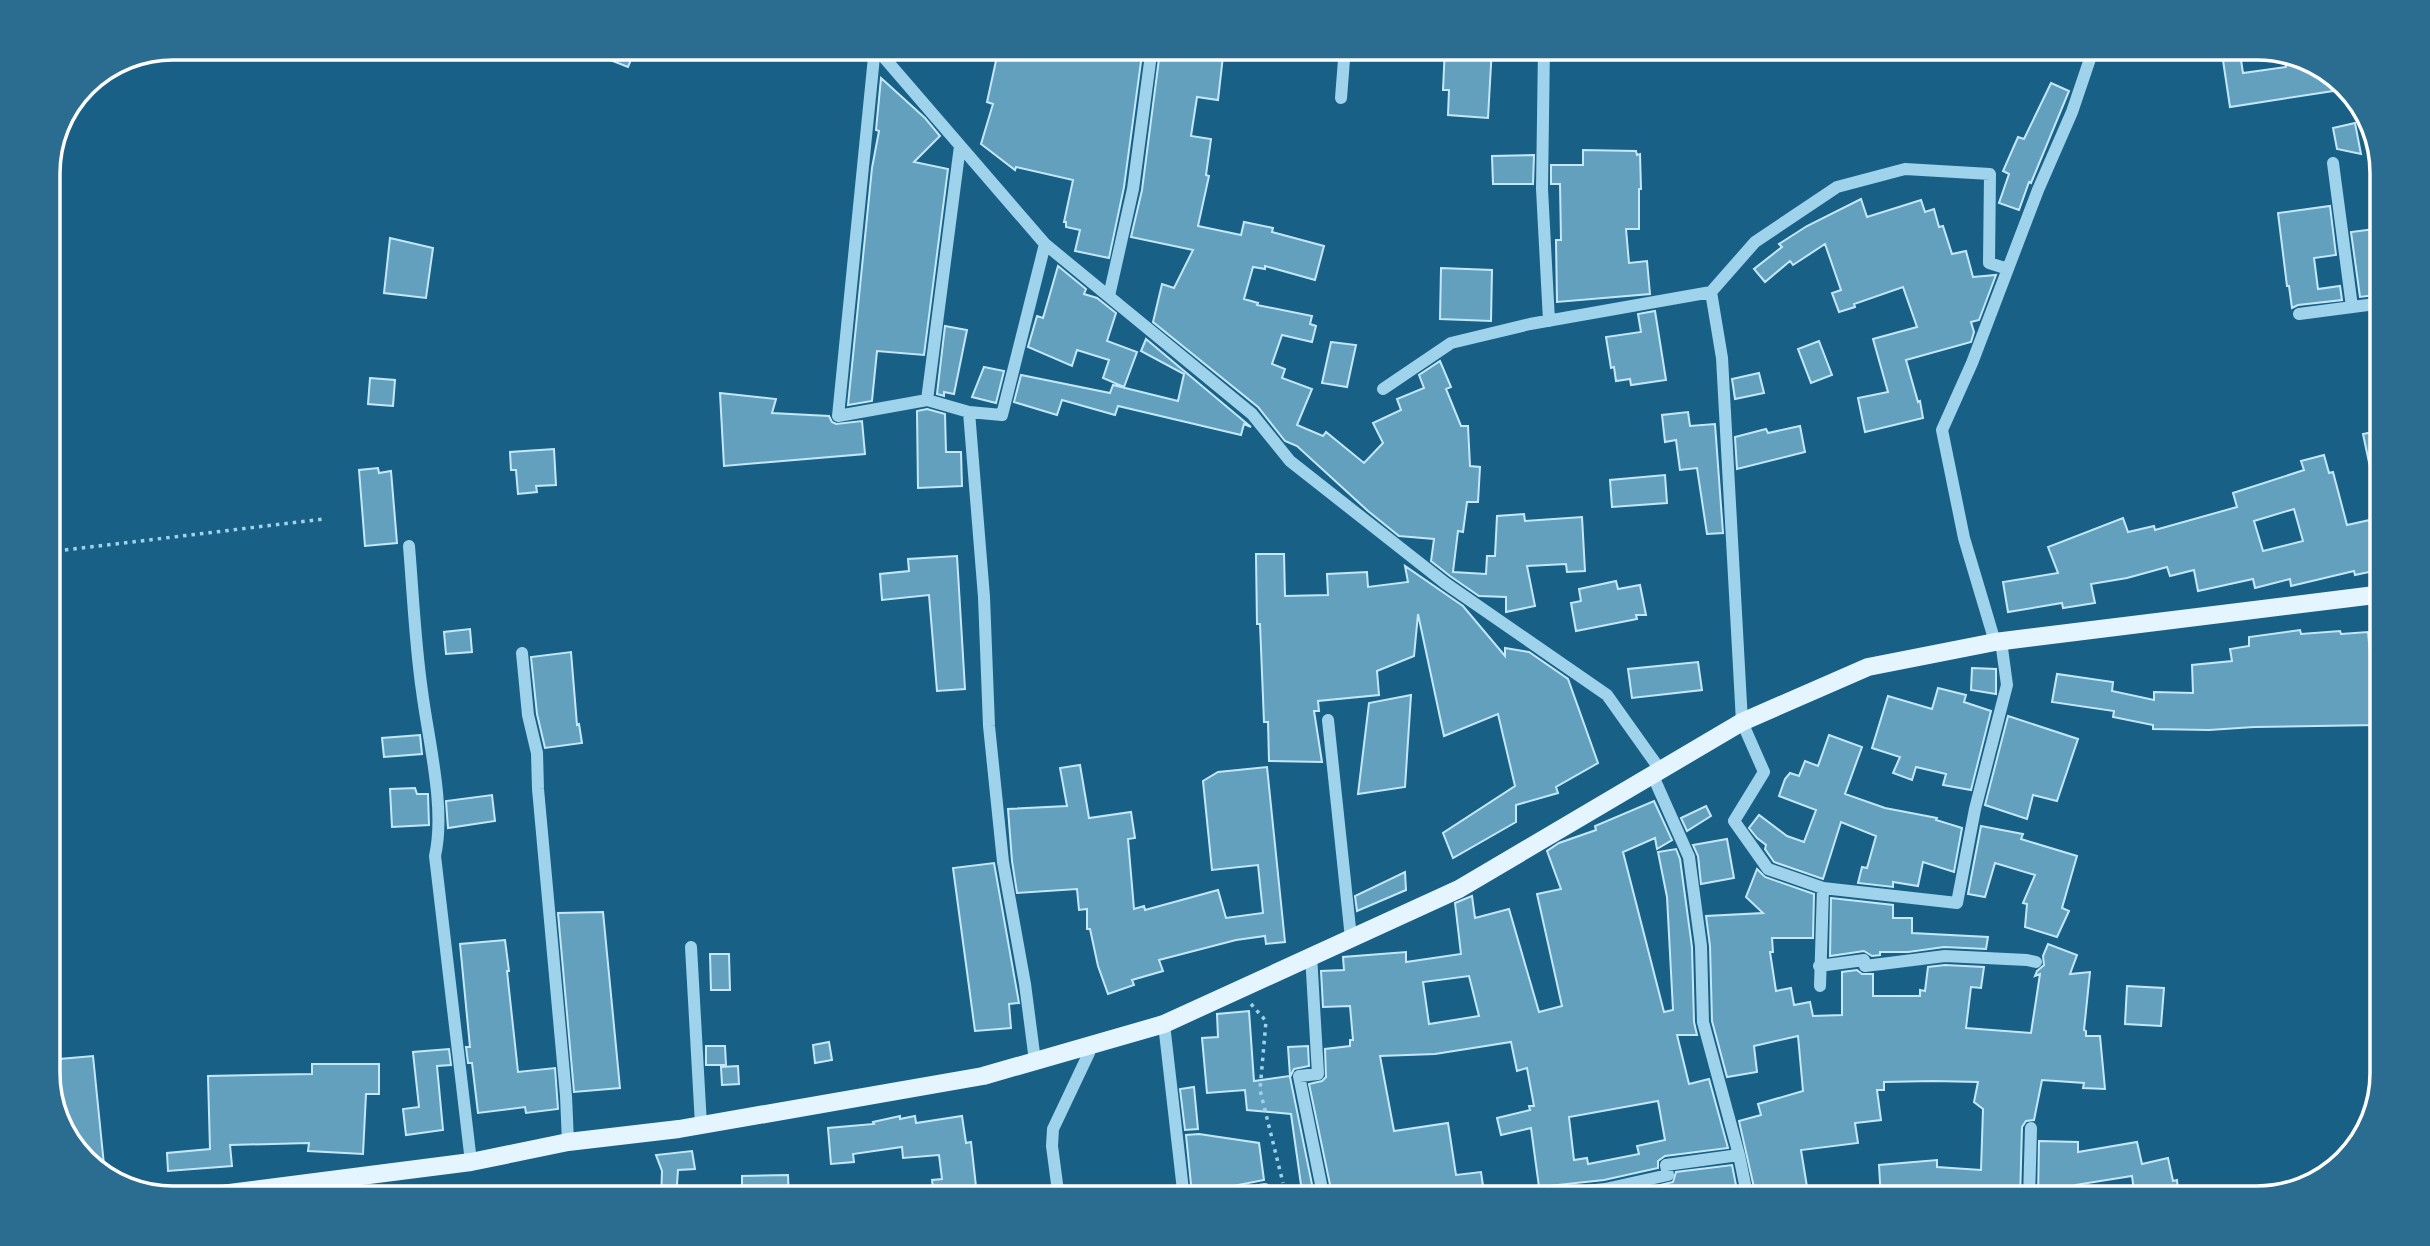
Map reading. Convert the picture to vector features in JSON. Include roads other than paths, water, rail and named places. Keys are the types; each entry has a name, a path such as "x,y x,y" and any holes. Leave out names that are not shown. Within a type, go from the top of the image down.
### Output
{"main road":[{"path":"283,1186 471,1162 568,1142 701,1125 983,1076 1164,1024 1459,889 1742,722 1868,667 1998,641 2370,596"}],"street":[{"path":"874,60 838,416 927,400 969,412 1002,415 1045,244"},
{"path":"886,60 1045,244 1252,414 1290,461 1445,583 1607,695 1657,773 1689,858 1701,946 1703,1022 1745,1186"},
{"path":"1109,296 1133,189 1150,60"},
{"path":"1341,98 1344,60"},
{"path":"1544,60 1542,189 1549,321"},
{"path":"1711,292 1722,358 1742,722 1764,772 1734,821 1768,869 1823,888 1957,903 1975,808 2007,685 1998,641 1964,538 1942,430 1972,363 2038,190 2072,112 2090,60"},
{"path":"927,400 960,146"},
{"path":"2333,163 2352,307"},
{"path":"1383,389 1451,343 1549,321 1711,292 1755,242 1837,187 1905,169 1990,174 1989,263 2008,270"},
{"path":"2299,314 2370,305"},
{"path":"969,412 984,597 989,726 1003,862 1023,970 1035,1061"},
{"path":"409,546 418,665 436,793 439,838 435,856 471,1162"},
{"path":"522,653 528,715 537,753 568,1142"},
{"path":"1328,720 1352,938"},
{"path":"1820,986 1823,888"},
{"path":"691,947 701,1125"},
{"path":"1311,955 1318,1074 1299,1076 1321,1186"},
{"path":"1819,965 1864,960 1865,966 1945,956 2036,962"},
{"path":"1164,1024 1183,1186"},
{"path":"1057,1186 1052,1146 1053,1129 1089,1053"},
{"path":"2029,1186 2031,1128"},
{"path":"1618,1186 1668,1175 1666,1165 1739,1155"}]}
